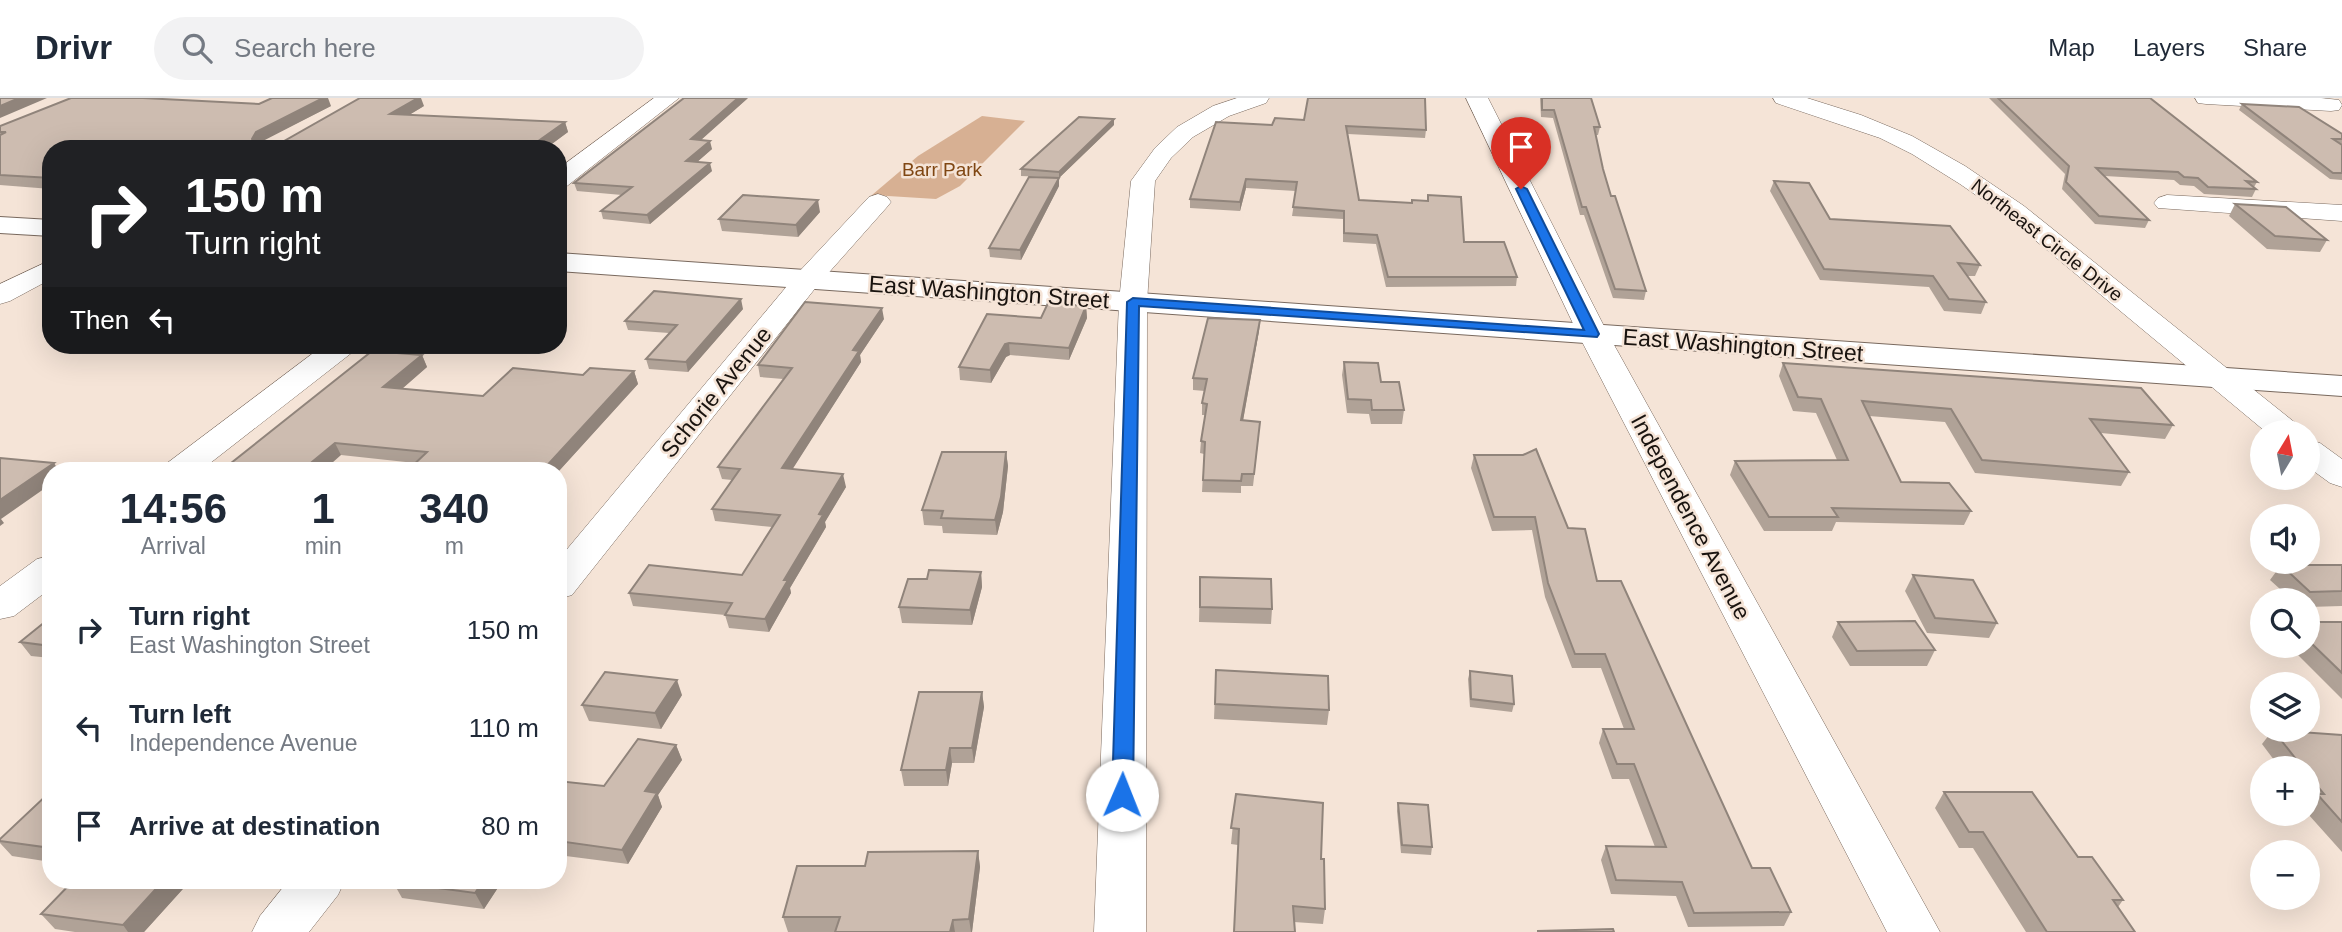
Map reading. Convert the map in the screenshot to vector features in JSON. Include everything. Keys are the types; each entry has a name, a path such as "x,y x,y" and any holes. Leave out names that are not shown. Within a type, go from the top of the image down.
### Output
{"street":[{"path":"567,174 668,98"},
{"path":"1119,932 1133,302 1143,181 1163,153 1185,132 1221,111 1258,98"},
{"name":"Independence Avenue","path":"1477,98 1592,334 1914,932"},
{"name":"Northeast Circle Drive","path":"1784,98 1872,127 1919,148 1976,183 2015,211 2271,420"},
{"path":"2206,98 2331,105"},
{"name":"Schorie Avenue","path":"567,575 807,279 878,202"},
{"path":"2167,202 2342,213"},
{"path":"0,225 42,227"},
{"name":"East Washington Street","path":"567,263 2342,386"},
{"path":"0,295 42,273"},
{"path":"190,462 331,354"},
{"path":"2320,459 2342,476"},
{"path":"0,606 42,575"},
{"path":"278,932 313,889"}],"green space":[{"name":"Barr Park","path":"982,116 1025,121 960,186 936,199 872,195 918,156"}],"building":[{"path":"0,98 19,98 0,106"},
{"path":"71,98 143,98 259,104 272,98 323,98 256,132 253,140 42,140 42,177 0,175 0,135 6,132 0,132 0,126"},
{"path":"360,98 418,98 390,114 565,122 540,140 286,140"},
{"path":"684,98 738,98 691,139 710,141 686,161 710,163 647,215 601,211 632,187 574,183"},
{"path":"1308,98 1425,98 1426,130 1346,126 1359,200 1412,203 1412,200 1428,201 1428,195 1461,197 1464,242 1504,242 1517,277 1388,277 1377,235 1344,233 1344,211 1293,207 1297,182 1246,179 1240,202 1190,199 1216,122 1272,125 1275,118 1304,120"},
{"path":"1542,98 1591,98 1600,127 1594,127 1603,169 1611,196 1615,196 1646,291 1615,289 1586,207 1582,207 1554,110 1542,110"},
{"path":"1998,98 2150,98 2257,182 2246,181 2256,189 2208,187 2198,178 2184,177 2178,172 2096,168 2149,220 2099,216 2066,182 2069,166"},
{"path":"2242,104 2299,107 2342,134 2342,139 2333,139 2342,145 2342,173 2333,173"},
{"path":"1079,117 1114,119 1059,172 1021,169"},
{"path":"1029,177 1059,178 1020,250 989,248"},
{"path":"1774,181 1809,183 1830,219 1950,226 1980,265 1958,263 1986,302 1949,299 1933,276 1824,269"},
{"path":"743,195 818,200 796,225 719,219"},
{"path":"2235,204 2286,207 2327,240 2275,236"},
{"path":"654,291 741,299 686,362 646,359 677,325 625,321"},
{"path":"805,302 882,308 853,350 859,351 782,468 843,474 819,514 823,515 784,580 788,580 765,619 725,615 732,603 629,593 649,565 742,575 780,515 712,509 740,469 718,467 792,368 758,365"},
{"path":"1048,303 1086,306 1069,348 1009,343 1005,344 990,370 959,367 987,314 1041,318"},
{"path":"1208,318 1260,320 1241,420 1260,422 1254,474 1242,474 1241,481 1203,480 1205,442 1201,441 1207,404 1202,403 1207,379 1193,378"},
{"path":"368,354 422,355 383,387 483,396 513,368 583,375 590,368 634,371 550,462 416,462 427,452 335,443 312,462 232,462"},
{"path":"1344,362 1378,363 1381,382 1399,382 1404,410 1372,410 1371,400 1348,399"},
{"path":"1783,363 2141,388 2173,425 2090,419 2129,472 1982,460 1951,409 1862,401 1901,482 1949,483 1971,511 1832,508 1838,517 1769,517 1735,461 1848,460 1821,399 1798,397"},
{"path":"1536,449 1568,528 1585,529 1597,581 1621,581 1752,868 1770,868 1791,912 1694,913 1682,882 1616,880 1606,846 1666,847 1634,764 1617,764 1603,729 1634,729 1605,654 1575,654 1548,583 1535,517 1494,517 1474,455 1523,455"},
{"path":"942,452 1006,452 1001,497 995,520 941,518 943,511 922,510"},
{"path":"0,458 43,462 42,471 0,500"},
{"path":"2320,565 2342,565 2342,591 2320,592 2320,588 2306,588 2291,574 2320,574"},
{"path":"929,570 981,572 970,610 899,607 908,579 927,579"},
{"path":"1913,575 1973,580 1997,623 1935,618"},
{"path":"1200,577 1271,579 1272,609 1200,607"},
{"path":"1915,621 1935,650 1857,651 1838,622"},
{"path":"2320,622 2342,622 2342,673 2320,652"},
{"path":"42,624 42,645 20,642"},
{"path":"1216,670 1328,676 1329,710 1215,704"},
{"path":"1470,671 1512,676 1514,704 1471,699"},
{"path":"605,672 677,680 655,713 582,705"},
{"path":"919,692 982,692 972,748 950,748 946,770 901,770"},
{"path":"2320,733 2342,735 2342,822 2320,797 2320,794 2324,794 2320,789 2320,756 2294,756 2282,742 2320,742"},
{"path":"638,739 676,745 645,791 657,793 622,850 567,842 567,782 604,786"},
{"path":"1944,792 2032,792 2078,857 2092,857 2123,900 2113,900 2135,932 2047,932 1983,832 1969,832"},
{"path":"1236,794 1323,803 1321,859 1324,859 1325,909 1293,906 1295,932 1234,932 1239,829 1231,828"},
{"path":"42,799 42,847 0,839"},
{"path":"1398,803 1428,805 1432,847 1402,845"},
{"path":"978,851 969,919 953,920 950,932 835,932 840,917 783,917 797,866 865,866 868,852"},
{"path":"65,889 156,889 123,925 41,914"},
{"path":"445,889 478,889 475,893"},
{"path":"1613,929 1614,932 1538,932 1538,931"}],"route":[{"path":"1122,795 1133,302 1592,334 1521,189"}]}
